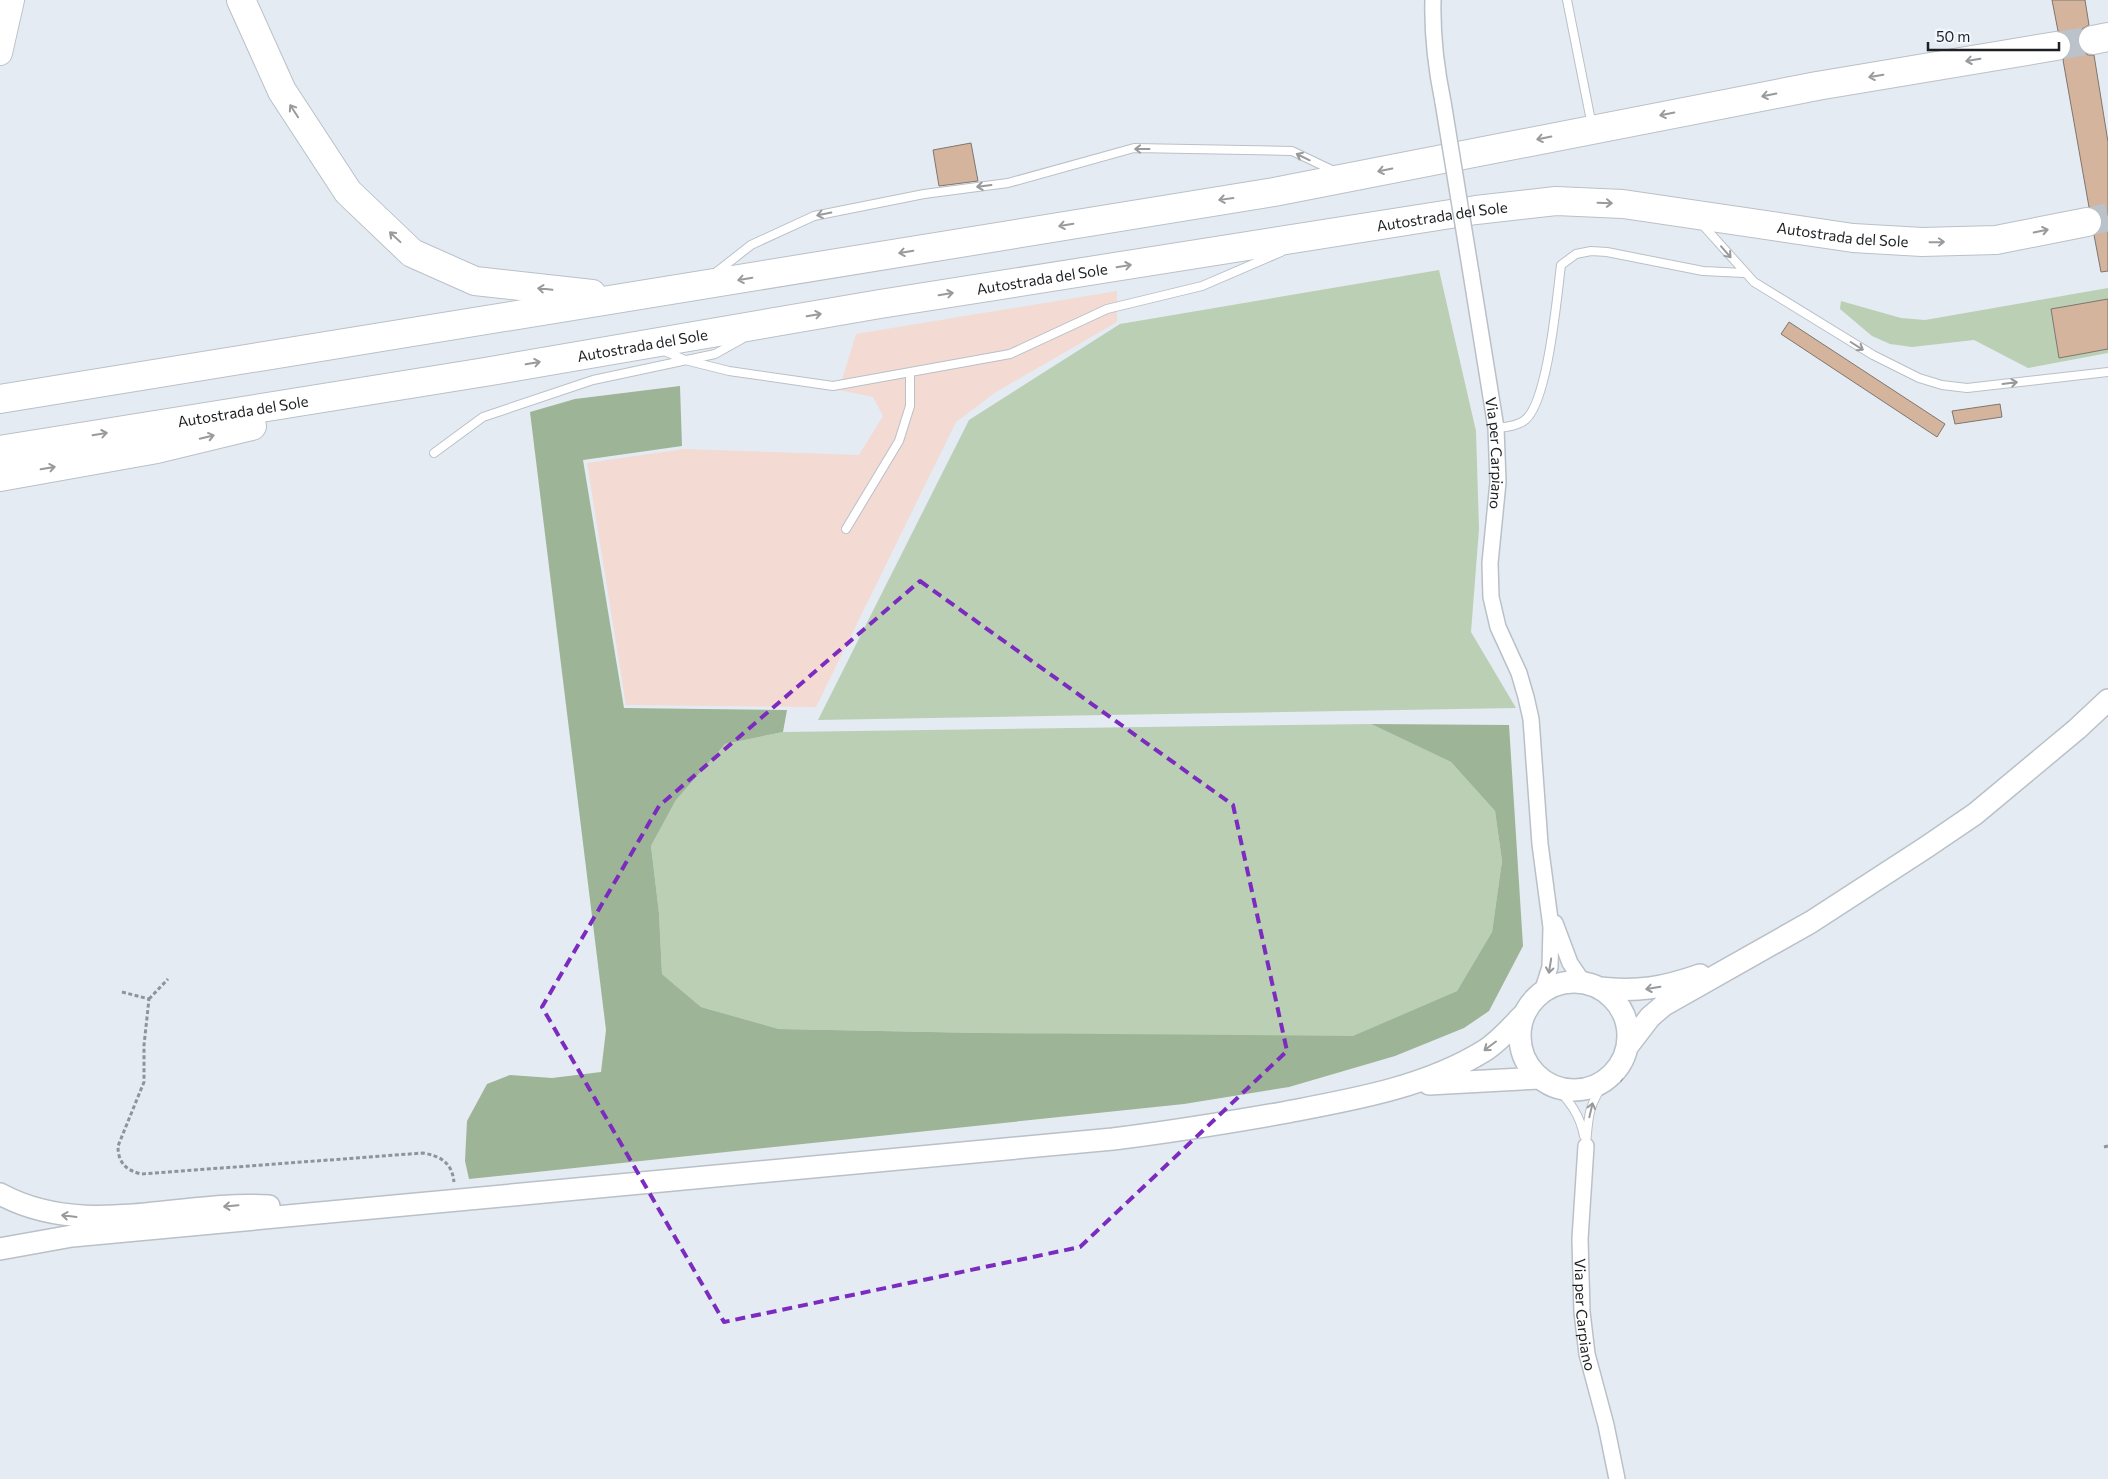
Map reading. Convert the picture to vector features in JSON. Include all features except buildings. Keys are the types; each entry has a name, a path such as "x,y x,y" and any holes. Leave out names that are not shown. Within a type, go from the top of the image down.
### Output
{"highway":[{"path":"241,0 282,91 348,192 412,253 476,281 628,298"},
{"path":"0,399 697,287 1186,204 1274,192 1817,86 2056,46"},
{"name":"Autostrada del Sole","path":"0,450 485,372 772,322 1476,210 1556,201 1623,204 1854,238 1922,242 1996,240 2087,222"},
{"path":"0,477 156,449 485,372"},
{"path":"0,394 112,380"}],"main road":[{"path":"0,53 12,0"},
{"path":"1401,1086 1548,1082 1573,1090 1612,1081 1620,1064 1630,1053 1648,1020 1664,1005 1750,957 1862,890 1974,814 2077,729 2108,700"},
{"path":"0,1248 72,1236 1113,1139 1178,1131 1325,1105 1401,1086 1443,1071 1485,1050 1498,1040 1542,992 1554,985 1568,982 1636,990 1658,987 1750,957"},
{"path":"1591,985 1613,998 1623,1013 1628,1030 1630,1053"},
{"path":"1525,1012 1520,1030 1521,1048 1528,1064 1548,1082"},
{"path":"0,1194 36,1210 82,1217 240,1206 276,1206 332,1212"},
{"path":"0,1234 72,1236"}],"street":[{"name":"Via per Carpiano","path":"1433,0 1432,28 1436,67 1496,428 1498,482 1490,563 1491,597 1498,627 1519,673 1530,719 1540,844 1548,903 1551,955 1548,978 1542,992"},
{"name":"Via per Carpiano","path":"1548,903 1570,963 1591,985"},
{"name":"Via per Carpiano","path":"1586,1146 1580,1239 1582,1312 1587,1354 1606,1425 1617,1479"}],"lane":[{"path":"1567,0 1592,129"},
{"path":"697,287 751,245 814,216 924,194 1008,183 1134,148 1292,152 1347,178"},
{"path":"1694,215 1744,273 1765,290 1873,355 1919,378 1942,385 1967,388 2108,372"},
{"path":"649,344 685,360 729,371 833,386 1010,354 1107,308 1202,286 1323,235"},
{"path":"1496,428 1511,426 1525,420 1532,412 1545,377 1561,265 1567,259 1591,251 1607,252 1702,271 1744,273"},
{"path":"434,453 483,417 593,380 715,354 772,322"},
{"path":"846,529 899,441 910,406 910,372"},
{"name":"Via per Carpiano","path":"1586,1146 1588,1124 1594,1097 1612,1081"},
{"name":"Via per Carpiano","path":"1548,1082 1576,1111 1581,1122 1586,1146"}],"path":[{"path":"168,979 149,999 144,1045 144,1082 118,1146 118,1156 123,1166 141,1174 423,1153 435,1155 446,1161 451,1168 455,1201"},
{"path":"122,992 149,999"},
{"path":"1612,1081 1622,1079 1630,1053"}],"highlighted area":[{"path":"920,581 1233,805 1287,1051 1080,1247 724,1322 542,1007 659,806"}],"shaded area":[{"path":"1117,291 1117,322 996,392 956,422 816,707 626,705 587,463 684,449 859,455 883,416 873,397 839,390 856,334"}],"green space":[{"path":"1439,270 1476,431 1479,529 1471,632 1516,708 818,720 969,420 1120,324"},
{"path":"2108,288 2108,353 2028,368 1974,340 1912,347 1890,344 1872,336 1840,309 1841,301 1901,318 1925,320"},
{"path":"680,386 682,446 583,460 624,708 787,710 783,732 725,744 676,800 651,846 659,913 662,974 701,1007 779,1029 981,1033 1353,1036 1457,991 1492,932 1502,861 1495,811 1451,762 1371,724 1509,725 1523,946 1489,1011 1464,1028 1395,1056 1289,1087 1184,1104 469,1179 465,1161 467,1121 487,1084 510,1075 552,1078 601,1072 606,1030 530,412 575,399"},
{"path":"1371,724 1451,762 1495,811 1502,861 1492,932 1457,991 1352,1037 779,1029 701,1007 662,974 659,913 651,846 676,800 725,744 783,732"}],"tunnel":[{"path":"2056,46 2093,40"},
{"path":"2087,222 2108,217"}]}
